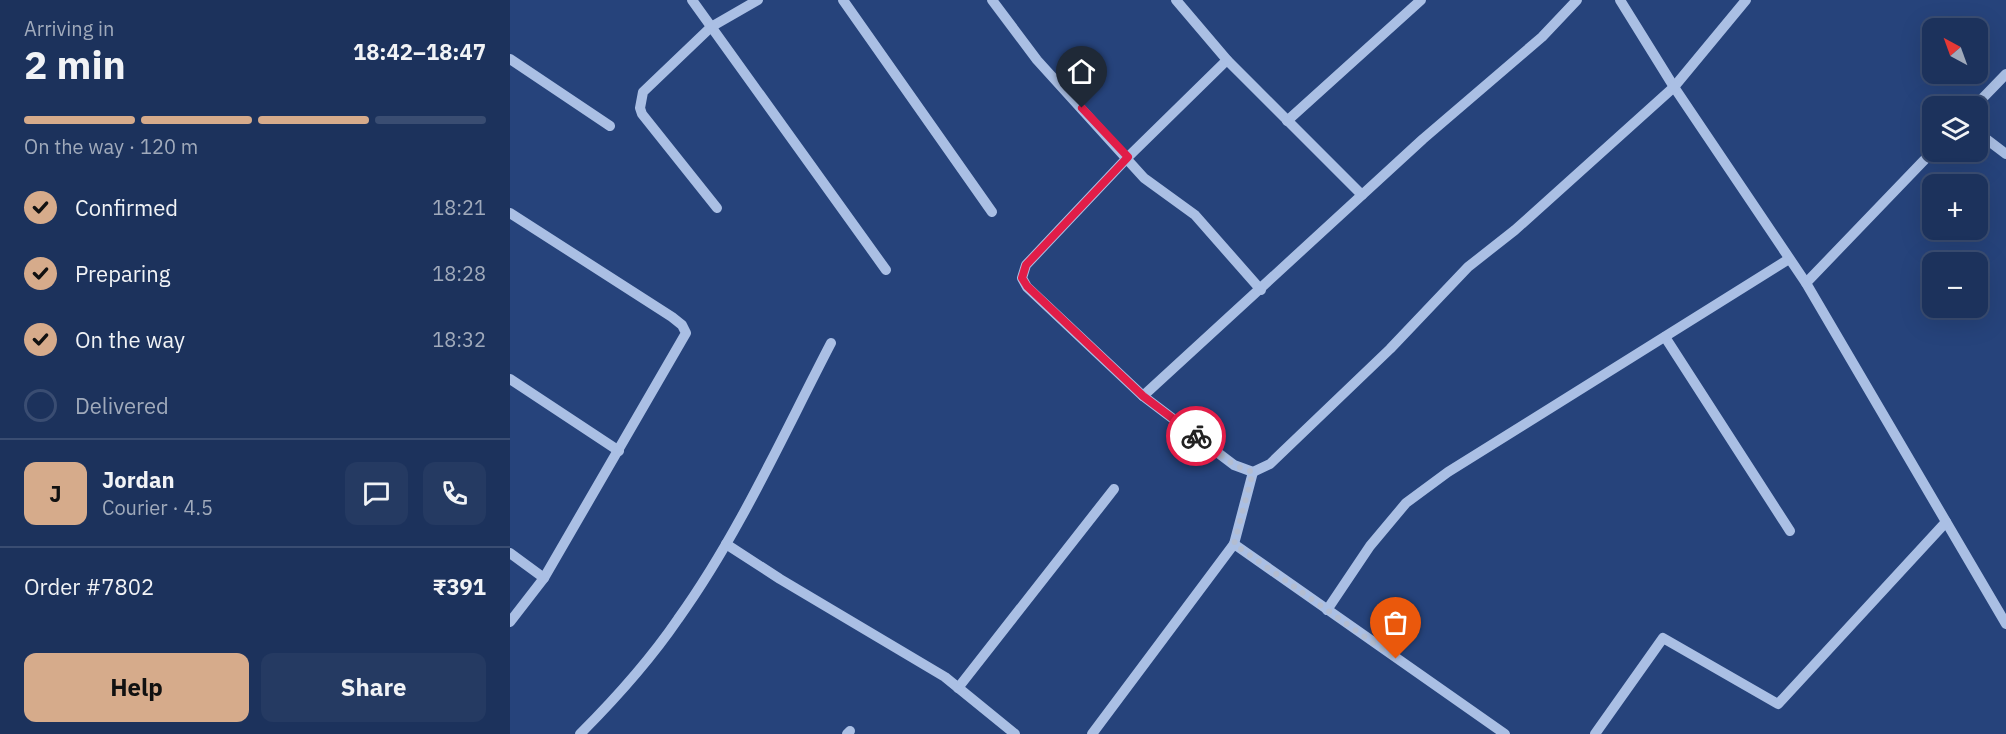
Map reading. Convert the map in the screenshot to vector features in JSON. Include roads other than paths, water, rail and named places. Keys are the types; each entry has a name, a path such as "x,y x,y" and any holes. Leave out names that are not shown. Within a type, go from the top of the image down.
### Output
{"street":[{"path":"692,0 886,270"},
{"path":"717,208 640,108 643,92 711,27 758,0"},
{"path":"843,0 992,212"},
{"path":"992,0 1037,60 1128,157 1144,178 1195,215 1261,290"},
{"path":"1176,0 1227,60 1362,195"},
{"path":"1287,121 1421,0"},
{"path":"1143,396 1362,195 1542,37 1577,0"},
{"path":"1620,0 1674,87 1806,284 2006,624"},
{"path":"1227,60 1128,157 1026,265 1022,278 1027,286 1143,396 1234,465 1253,472 1270,464 1390,349 1468,267 1515,230 1674,87 1746,0"},
{"path":"510,59 610,126"},
{"path":"1985,96 2006,74"},
{"path":"1988,140 2006,154"},
{"path":"1806,284 1922,162"},
{"path":"510,213 672,317 686,333 544,578 510,622"},
{"path":"1327,610 1370,546 1406,503 1448,472 1789,260"},
{"path":"1665,337 1790,531"},
{"path":"580,734 608,706 678,620 726,544 831,343"},
{"path":"510,379 619,451"},
{"path":"1092,734 1234,544 1253,472"},
{"path":"958,688 1114,489"},
{"path":"1594,734 1664,638 1778,704 1946,522"},
{"path":"726,544 958,688 1015,734"},
{"path":"1234,544 1505,734"},
{"path":"510,553 544,578"}]}
